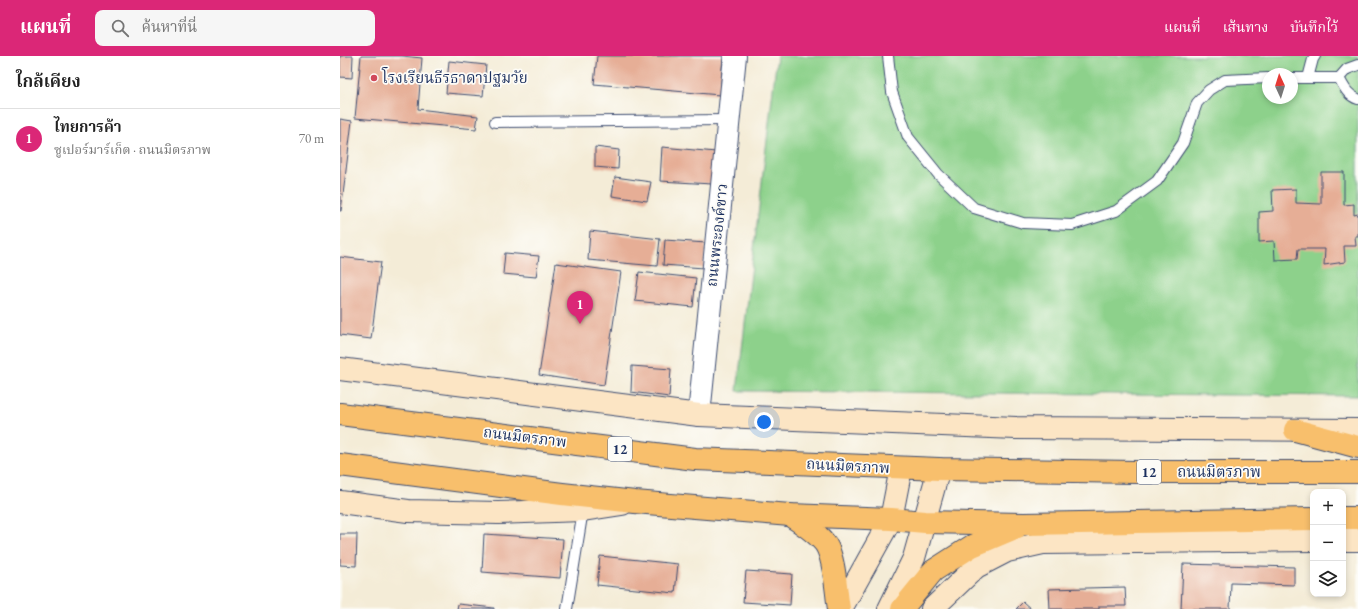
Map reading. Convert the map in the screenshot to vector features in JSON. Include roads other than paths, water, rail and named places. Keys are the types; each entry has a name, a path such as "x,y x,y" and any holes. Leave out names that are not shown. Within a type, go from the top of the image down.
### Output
{"main road":[{"path":"340,369 699,415 1016,428 1358,430"},
{"name":"ถนนมิตรภาพ","path":"340,413 695,459 939,469 1135,472 1358,472"},
{"path":"1295,430 1358,448"},
{"path":"340,465 562,494 635,502 790,515 925,522 1024,524 1310,519"},
{"path":"840,609 890,519 901,468"},
{"path":"889,609 914,558 939,469"},
{"path":"340,502 408,511 498,513 583,510 635,502"},
{"path":"790,515 826,545 832,560 840,609"},
{"path":"1346,518 1358,518"},
{"path":"1257,520 1310,534"},
{"path":"902,609 933,571 972,546 1024,524"},
{"path":"932,609 976,568 1007,551 1043,542 1310,540"},
{"path":"1346,540 1358,540"}],"street":[{"name":"ถนนพระองค์ขาว","path":"699,415 734,56"}],"lane":[{"path":"888,56 892,92 908,137 938,174 974,208 1023,223 1072,225 1116,211 1157,181 1183,143 1197,104 1209,90 1225,80 1262,78"},
{"path":"1308,78 1315,56"},
{"path":"1298,78 1339,78 1347,69 1358,65"},
{"path":"1339,78 1346,92 1358,99"},
{"path":"496,122 728,120"},
{"path":"567,609 583,510"}],"place":[{"name":"โรงเรียนธีรธาดาปฐมวัย","path":"374,78"},
{"name":"ไทยการค้า","path":"580,324"}]}
